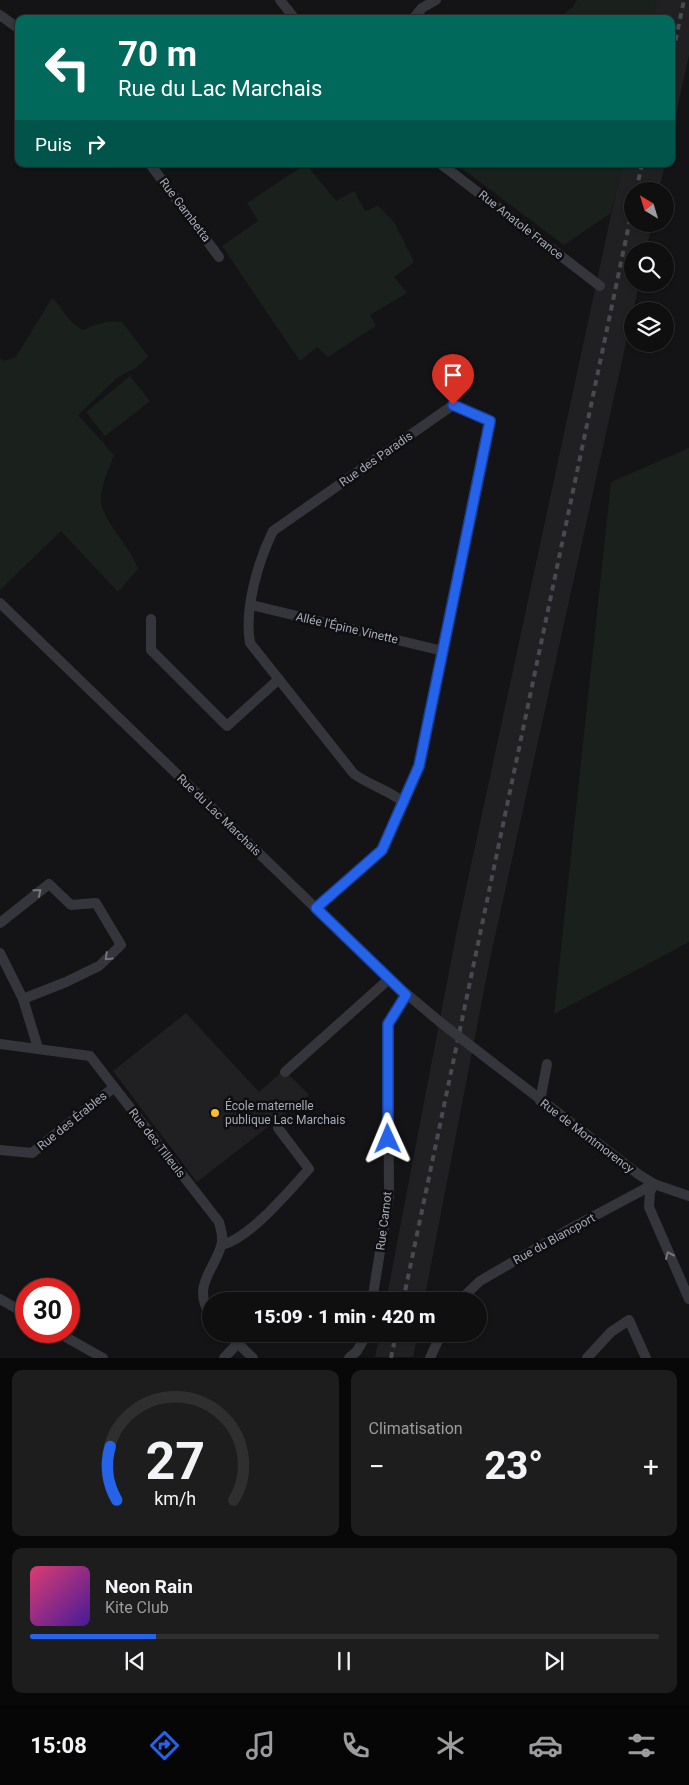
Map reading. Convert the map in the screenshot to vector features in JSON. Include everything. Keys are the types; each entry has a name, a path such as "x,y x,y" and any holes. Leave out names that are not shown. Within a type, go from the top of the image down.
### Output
{"street":[{"path":"280,0 292,15"},
{"path":"416,15 422,8 436,0"},
{"path":"0,15 15,26"},
{"name":"Rue Gambetta","path":"152,167 219,257"},
{"name":"Rue Anatole France","path":"445,167 600,286"},
{"name":"Rue des Paradis","path":"316,908 382,850 419,766 490,421 453,405 273,531 262,554 247,626 250,643 354,774 368,784 384,788 402,801"},
{"name":"Rue du Lac Marchais","path":"0,604 389,979 440,1022"},
{"name":"Allée l'Épine Vinette","path":"252,605 442,651"},
{"path":"151,619 151,650 227,726 279,679"},
{"path":"0,923 49,884 71,905 96,903 121,944 99,966 23,999"},
{"path":"0,953 23,999 38,1048"},
{"path":"285,1072 389,979"},
{"name":"Rue Carnot","path":"373,1292 388,1196 388,1024 406,995"},
{"name":"Rue de Montmorency","path":"440,1022 617,1160 654,1184 689,1196"},
{"name":"Rue des Tilleuls","path":"0,1044 90,1056 219,1222 222,1245"},
{"path":"540,1100 547,1064"},
{"name":"Rue des Érables","path":"0,1150 32,1153 113,1088"},
{"path":"204,1292 206,1275 222,1245 233,1242 274,1206 309,1169 278,1128"},
{"path":"654,1184 650,1192 649,1207 689,1299"},
{"name":"Rue du Blancport","path":"469,1292 480,1281 566,1231 654,1184"},
{"path":"0,1298 15,1307"},
{"path":"587,1358 611,1332 629,1320 646,1358"},
{"path":"348,1358 357,1351 362,1342"},
{"path":"430,1358 437,1342"},
{"path":"76,1343 103,1358"},
{"path":"224,1358 238,1343 253,1358"}],"shaded area":[{"path":"577,0 657,0 654,15 562,15 572,8"},
{"path":"657,0 689,0 689,55 675,119 675,15 654,15"},
{"path":"301,167 308,167 336,201 354,191 365,211 378,206 394,222 414,262 394,277 407,293 370,315 376,326 328,357 317,347 300,361 222,246 258,221 247,203"},
{"path":"460,167 621,167 611,213 564,245"},
{"path":"621,167 664,167 661,182 624,182 624,232 650,232 648,242 624,242 624,292 637,292 635,302 624,302 624,352 490,959 426,1292 388,1292 457,930"},
{"path":"52,298 72,322 83,330 102,323 122,322 148,356 137,367 118,377 78,415 114,455 103,486 102,505 110,523 129,551 138,569 118,592 61,531 0,590 0,358 4,361 16,357"},
{"path":"130,376 150,401 105,436 86,412"},
{"path":"689,448 689,942 554,1014 611,482"},
{"name":"École maternelle publique Lac Marchais","path":"186,1013 259,1092 284,1070 309,1095 197,1182 113,1071"},
{"path":"378,1342 416,1342 413,1357 375,1357"}],"railway":[{"path":"675,43 684,0"},
{"path":"638,182 641,167"},
{"path":"405,1292 627,232"},
{"path":"391,1358 394,1342"}],"place":[{"name":"École maternelle publique Lac Marchais","path":"215,1113"}],"route":[{"path":"388,1139 388,1024 406,995 316,908 382,850 390,828 419,766 490,421 453,405"}]}
